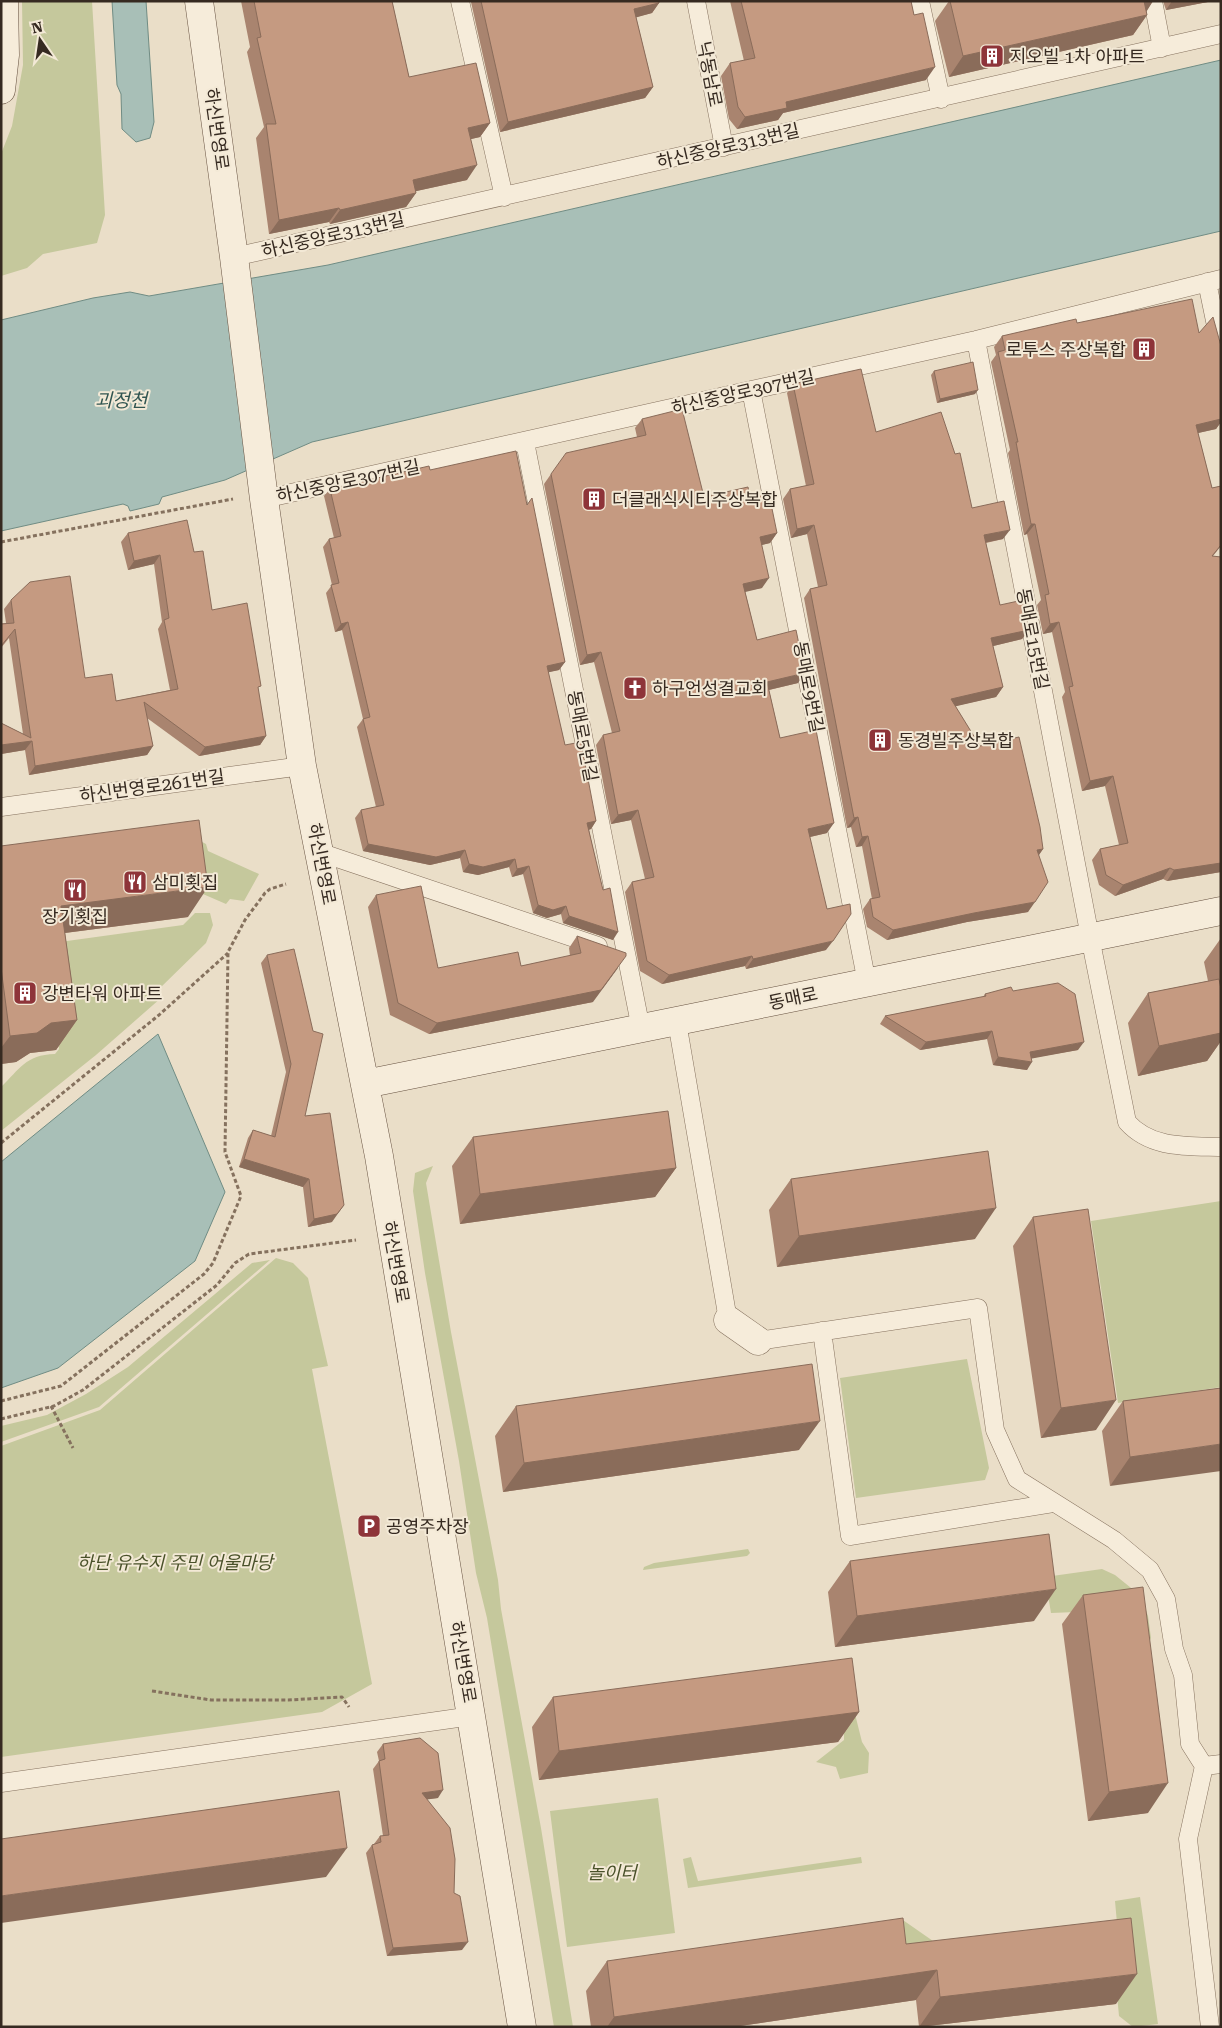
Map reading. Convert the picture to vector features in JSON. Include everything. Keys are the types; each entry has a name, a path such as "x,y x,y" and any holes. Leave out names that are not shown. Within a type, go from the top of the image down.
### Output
{"street":[{"path":"1,90 5,55 4,1"},
{"name":"하신번영로","path":"199,1 234,257 264,499 302,766 365,1084 472,1716 522,2027"},
{"name":"동매로","path":"365,1084 1221,911"},
{"path":"728,1320 758,1340"}],"lane":[{"path":"460,1 504,197"},
{"name":"낙동남로","path":"696,1 724,147"},
{"path":"920,1 941,99"},
{"path":"1153,1 1162,48"},
{"name":"하신중앙로313번길","path":"234,257 941,99 1221,34"},
{"path":"1214,281 1221,350"},
{"name":"하신중앙로307번길","path":"264,499 976,340 1214,281"},
{"name":"동매로15번길","path":"976,340 1127,1122 1137,1133 1147,1139 1167,1144 1221,1147"},
{"name":"동매로9번길","path":"751,390 867,983"},
{"name":"동매로5번길","path":"526,442 640,1029"},
{"name":"하신번영로261번길","path":"1,806 302,766"},
{"path":"319,852 626,956"},
{"path":"677,1022 728,1320"},
{"path":"758,1340 978,1308 995,1430 1017,1479 1114,1540 1150,1570 1166,1599 1174,1649 1183,1675 1190,1744 1212,1765 1188,1839 1210,2027"},
{"path":"822,1331 850,1536 1054,1503"},
{"path":"1,1783 472,1716"}],"path":[{"path":"1,542 234,498"},
{"path":"1,1143 159,1015 228,952 245,920 265,893 270,888 286,884"},
{"path":"1,1401 61,1386 204,1274 213,1263 241,1196 225,1152 228,952"},
{"path":"1,1419 51,1406 83,1390 217,1285 235,1263 249,1254 356,1240"},
{"path":"51,1406 73,1448"},
{"path":"152,1690 211,1700 288,1700 342,1697 352,1713"}],"green space":[{"path":"22,1 92,1 105,215 97,243 43,254 27,268 1,276 1,154 12,126 23,65"},
{"path":"185,833 206,844 208,851 259,874 244,901 230,899 226,904 196,891"},
{"path":"195,913 210,913 213,925 206,943 159,989 161,998 96,1055 1,1131 1,1087 30,1060 55,1054 59,1049 47,948 67,941 183,925"},
{"path":"433,1166 426,1183 451,1332 498,1580 501,1609 541,1828 573,2027 554,2027 487,1618 476,1573 459,1461 425,1273 413,1191 415,1173"},
{"path":"1221,1201 1221,1387 1118,1403 1091,1221"},
{"name":"하단 유수지 주민 어울마당","path":"276,1258 293,1263 308,1278 328,1366 312,1369 372,1684 322,1712 1,1757 1,1446 100,1410"},
{"path":"270,1260 99,1407 1,1442 1,1426 47,1415 86,1394 128,1367 252,1263"},
{"path":"967,1359 989,1468 985,1480 856,1498 840,1378"},
{"path":"748,1549 750,1553 747,1556 643,1570 644,1567 654,1563"},
{"path":"1102,1569 1115,1575 1141,1596 1148,1616 1151,1638 1146,1649 1126,1610 1051,1613 1045,1577"},
{"path":"844,1705 854,1710 862,1742 869,1753 868,1773 840,1779 836,1767 816,1762 844,1740"},
{"name":"놀이터","path":"658,1798 675,1933 567,1947 550,1811"},
{"path":"691,1857 698,1881 861,1857 862,1863 688,1888 683,1859"},
{"path":"1140,1897 1158,2024 1133,2027 1119,2016 1112,1941 1118,1934 1115,1901"},
{"path":"900,1918 933,1941 896,1967 890,1925"}],"water":[{"path":"112,1 146,1 154,122 150,138 136,142 122,129 121,94 117,85"},
{"name":"괴정천","path":"1221,60 1221,231 312,442 225,480 162,497 159,504 130,511 128,506 123,504 1,531 1,320 93,298 130,292 149,296 328,265"},
{"path":"158,1034 225,1192 195,1261 58,1368 1,1388 1,1162"}],"building":[{"path":"254,1 392,1 409,77 476,63 490,123 468,128 477,165 413,180 416,193 340,210 339,208 279,220 266,124 276,124 257,38 261,37"},
{"path":"481,1 659,1 659,3 634,9 653,87 508,122"},
{"path":"741,1 911,1 914,15 923,13 935,67 786,102 787,108 745,117 738,107 730,63 755,58"},
{"name":"지오빌 1차 아파트","path":"950,1 1144,1 1147,15 963,56"},
{"path":"1192,299 1199,333 1213,317 1221,346 1221,419 1196,425 1212,488 1221,486 1221,545 1212,556 1221,557 1221,863 1174,870 1170,868 1123,885 1106,875 1100,849 1128,843 1113,776 1090,781 1069,687 1073,686 1059,622 1050,624 1045,595 1049,594 1035,524 1031,524 1016,442 1018,442 998,352 1005,350 1002,336 1076,319 1077,323"},
{"path":"973,362 978,390 940,399 934,371"},
{"path":"861,369 876,432 941,412 955,454 960,453 972,508 1004,501 1010,530 984,535 1000,605 1023,600 1029,630 991,638 1003,687 951,699 980,746 1019,737 1040,827 1043,849 1037,850 1048,882 1035,902 893,930 873,917 870,899 880,897 868,836 862,837 858,817 854,818 810,589 827,585 814,525 797,529 790,489 814,484 793,384"},
{"path":"682,409 704,497 748,487 750,498 769,494 777,533 760,537 769,578 743,584 757,640 796,630 805,673 767,682 780,738 816,730 834,823 808,829 827,909 850,904 851,914 833,941 753,959 752,956 669,975 647,961 632,882 654,877 638,810 618,815 603,735 620,731 601,652 587,655 551,474 566,453 646,435 642,419"},
{"path":"516,451 527,505 532,498 565,662 547,666 565,745 581,742 596,821 587,823 603,890 610,888 618,932 569,916 566,906 553,910 538,905 529,866 517,869 515,859 483,867 469,864 465,850 436,857 368,844 361,810 384,805 363,719 370,717 348,622 341,624 331,585 339,583 329,539 341,536 330,489 429,466 430,470"},
{"path":"187,520 194,552 203,551 212,610 247,603 261,686 258,687 266,736 205,747 144,702 153,746 35,766 32,741 1,745 1,723 31,738 15,629 1,646 1,624 14,623 11,600 30,582 70,576 85,678 112,674 116,701 178,689 164,620 169,618 160,555 134,561 128,533"},
{"name":"강변타워 아파트","path":"199,820 208,887 61,906 77,1020 51,1023 37,1033 10,1036 1,968 1,846"},
{"path":"421,886 438,968 518,952 521,966 581,953 577,936 626,953 626,956 601,990 437,1023 398,1003 376,895"},
{"path":"294,949 313,1031 323,1034 305,1116 330,1113 344,1205 337,1214 314,1219 309,1179 244,1159 253,1130 275,1137 291,1064 267,955"},
{"path":"1219,979 1221,989 1221,1033 1159,1046 1148,993"},
{"path":"1058,983 1075,994 1084,1042 1030,1052 1032,1062 998,1057 992,1031 926,1042 885,1016 986,996 985,994 1011,987 1013,991"},
{"path":"668,1111 676,1168 480,1194 473,1137"},
{"path":"988,1151 996,1208 799,1236 791,1179"},
{"path":"1088,1209 1116,1400 1061,1408 1033,1217"},
{"path":"812,1364 820,1421 524,1463 516,1406"},
{"path":"1221,1388 1221,1444 1130,1457 1123,1401"},
{"path":"1049,1534 1056,1589 857,1616 850,1561"},
{"path":"1143,1587 1168,1783 1109,1792 1083,1595"},
{"path":"852,1658 859,1712 559,1751 553,1697"},
{"path":"420,1738 438,1753 443,1790 422,1793 450,1828 455,1859 454,1893 460,1896 468,1942 393,1948 372,1845 381,1842 380,1836 389,1835 379,1761 385,1759 383,1744"},
{"path":"339,1791 347,1848 1,1896 1,1839"},
{"path":"903,1918 906,1944 1131,1918 1137,1974 940,1997 937,1970 614,2017 607,1961"}],"place":[{"name":"지오빌 1차 아파트","path":"992,56"},
{"name":"로투스 주상복합","path":"1144,349"},
{"name":"더클래식시티주상복합","path":"594,499"},
{"name":"하구언성결교회","path":"635,688"},
{"name":"동경빌주상복합","path":"880,740"},
{"name":"삼미횟집","path":"135,882"},
{"name":"장기횟집","path":"75,890"},
{"name":"강변타워 아파트","path":"25,993"},
{"name":"공영주차장","path":"369,1526"}]}
